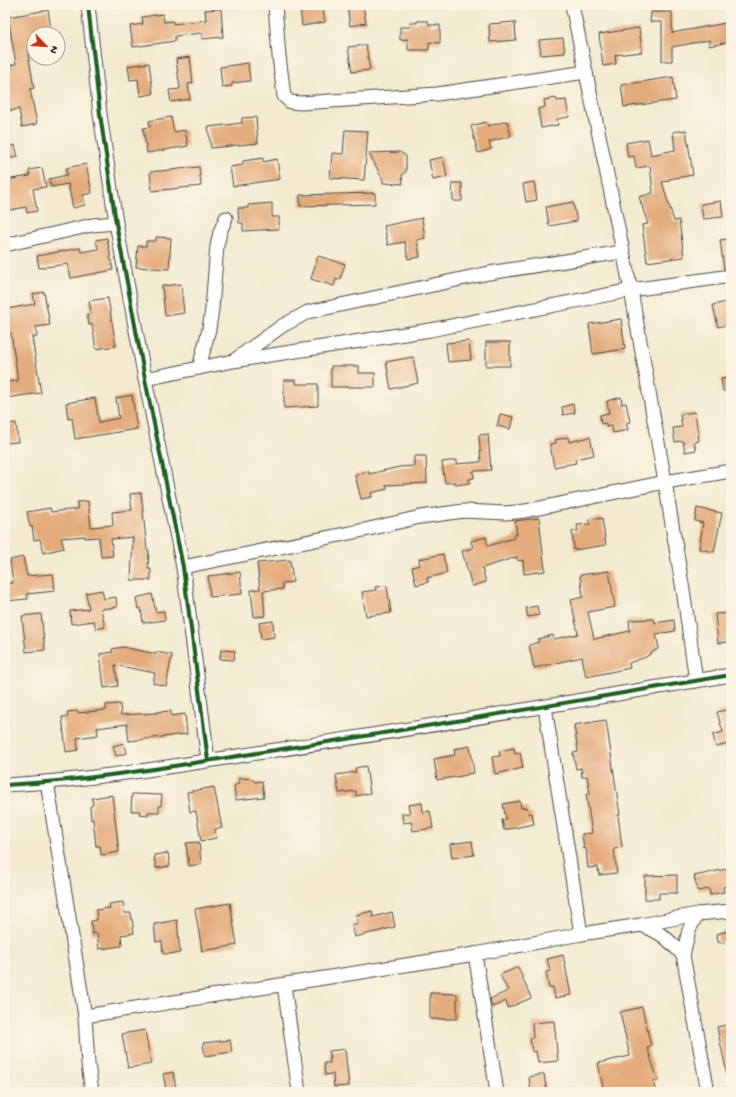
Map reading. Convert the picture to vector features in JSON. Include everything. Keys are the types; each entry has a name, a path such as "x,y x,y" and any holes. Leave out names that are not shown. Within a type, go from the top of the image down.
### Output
{"street":[{"path":"88,5 100,114 116,223 144,380 183,567 208,760"},
{"path":"275,5 284,96 290,102 300,103 437,94 586,72"},
{"path":"572,5 631,290 684,596 696,681"},
{"path":"199,368 209,329 212,309 217,246 220,232 226,218"},
{"path":"5,245 92,225 116,223"},
{"path":"233,361 282,326 308,312 489,273 622,252"},
{"path":"144,380 233,361 430,330 631,290 731,276"},
{"path":"183,567 369,530 420,517 464,511 506,513 525,511 665,482 731,471"},
{"path":"5,784 47,782 208,760 545,707 731,675"},
{"path":"545,707 581,934"},
{"path":"47,782 85,1016 88,1064 92,1092"},
{"path":"85,1016 475,954 697,914 731,911"},
{"path":"697,914 689,930 683,955 708,1092"},
{"path":"641,925 656,931 667,938 683,955"},
{"path":"475,954 497,1092"},
{"path":"284,985 299,1092"}],"building":[{"path":"322,5 325,22 302,26 300,8"},
{"path":"347,5 363,5 366,23 350,26"},
{"path":"221,9 223,37 202,39 202,33 175,36 175,41 133,47 130,26 143,24 142,17 163,14 164,22 173,21 173,24 206,20 205,10"},
{"path":"48,10 51,26 26,26 26,66 30,66 34,88 30,89 37,124 22,127 19,109 5,112 5,70 12,69 11,65 16,64 8,17"},
{"path":"651,12 672,12 672,33 726,23 729,42 709,46 709,40 672,47 672,61 662,61 662,22 650,22"},
{"path":"417,21 428,21 429,25 440,25 440,43 429,42 429,50 408,50 408,39 400,40 400,27 411,27 410,23 417,23"},
{"path":"515,22 516,40 490,42 489,24"},
{"path":"639,28 642,52 615,55 616,64 603,66 599,34"},
{"path":"563,38 565,53 541,55 539,40"},
{"path":"366,45 370,70 352,72 348,47"},
{"path":"190,57 193,83 188,84 190,99 171,102 169,90 180,89 176,59"},
{"path":"149,63 153,94 140,96 138,79 130,80 128,66"},
{"path":"248,63 250,81 232,83 232,86 222,87 220,67"},
{"path":"673,77 676,100 624,107 621,85"},
{"path":"556,98 557,101 566,100 569,117 557,119 558,125 541,128 538,109 545,107 544,100"},
{"path":"171,117 174,132 185,130 188,146 147,153 143,128 150,127 149,121"},
{"path":"256,117 258,143 211,148 208,127 242,123 242,118"},
{"path":"507,121 511,136 489,142 491,149 478,153 471,126 486,122 488,126"},
{"path":"345,130 368,131 364,180 330,178 332,153 343,154"},
{"path":"686,130 693,175 669,179 669,181 662,182 674,221 679,220 684,257 647,262 642,225 648,224 639,197 653,193 650,166 636,168 634,156 628,157 626,143 648,139 651,155 675,150 673,132"},
{"path":"15,145 18,157 5,159 5,147"},
{"path":"400,152 406,156 406,172 402,175 403,184 383,183 383,180 369,153"},
{"path":"443,157 447,177 433,180 429,160"},
{"path":"263,158 263,162 277,159 280,179 233,186 230,167 243,165 243,161"},
{"path":"86,164 92,193 83,195 85,205 73,208 68,184 51,187 49,179 67,175 66,168"},
{"path":"199,167 201,186 152,191 150,172"},
{"path":"42,168 46,187 33,189 37,211 27,213 26,207 5,211 5,180 30,176 29,170"},
{"path":"534,182 537,200 526,202 523,184"},
{"path":"452,183 462,183 462,201 453,201"},
{"path":"375,193 375,204 300,206 300,195"},
{"path":"721,201 723,217 703,219 701,204"},
{"path":"573,202 577,221 549,226 546,207"},
{"path":"272,203 272,217 279,217 279,229 243,231 243,223 239,223 238,208 248,208 248,205"},
{"path":"422,218 425,238 417,240 420,257 408,259 405,242 388,245 384,226"},
{"path":"156,237 171,238 169,269 136,267 138,246 146,246 146,241 156,241"},
{"path":"107,238 113,270 71,278 68,264 39,268 37,256 80,248 81,252 98,249 96,240"},
{"path":"731,239 731,268 724,269 720,240"},
{"path":"318,256 345,264 340,280 336,279 334,286 311,279"},
{"path":"181,284 184,313 165,316 162,286"},
{"path":"44,292 50,325 36,327 37,337 32,337 41,393 5,398 5,382 18,381 11,333 8,333 7,322 9,322 7,309 35,304 33,294"},
{"path":"108,298 116,346 96,349 92,324 89,325 87,314 91,314 89,301"},
{"path":"731,301 731,324 718,327 713,305"},
{"path":"621,319 625,349 593,354 589,324"},
{"path":"469,341 471,360 448,362 446,343"},
{"path":"486,342 510,342 510,366 486,366"},
{"path":"413,357 418,383 391,389 386,362"},
{"path":"331,366 359,366 359,373 375,373 375,387 331,387"},
{"path":"731,378 731,390 723,391 721,379"},
{"path":"284,380 296,380 296,384 318,384 318,406 284,408"},
{"path":"132,395 137,429 75,439 72,418 68,419 66,403 95,398 99,422 119,418 116,398"},
{"path":"621,397 622,404 626,403 630,422 626,423 628,430 613,433 612,426 606,427 606,423 601,424 600,415 609,413 607,401"},
{"path":"573,404 575,413 563,415 562,407"},
{"path":"695,412 699,441 694,442 696,450 685,452 683,441 675,442 673,428 682,427 680,414"},
{"path":"500,414 513,417 510,429 497,426"},
{"path":"16,423 18,442 5,443 5,424"},
{"path":"488,434 491,470 473,471 474,478 469,479 470,483 456,485 456,482 445,483 442,462 457,460 457,464 481,462 479,435"},
{"path":"568,437 569,442 590,437 594,455 575,459 576,463 554,467 550,444 556,443 555,440"},
{"path":"414,456 426,456 427,483 386,485 387,489 371,493 372,497 361,499 355,475 368,471 369,474 399,467 414,466"},
{"path":"141,493 147,550 149,550 148,569 151,569 151,580 131,580 133,537 111,539 113,556 101,557 99,537 85,538 85,536 61,538 64,548 43,553 40,539 34,540 32,526 30,527 27,512 50,508 51,512 78,509 77,502 88,501 91,527 113,525 112,512 132,510 130,494"},
{"path":"697,508 722,513 714,552 699,549 703,523 695,521"},
{"path":"539,518 545,571 524,574 523,560 518,561 517,557 482,568 486,582 472,586 462,551 473,548 471,541 486,537 488,546 514,538 514,535 517,535 515,521"},
{"path":"602,518 606,545 574,550 572,531 578,531 577,525 590,524 589,520"},
{"path":"443,554 447,573 427,578 428,582 416,585 412,567 420,565 419,559"},
{"path":"23,557 27,576 53,574 55,591 27,594 28,599 5,601 5,591 8,590 7,583 13,583 10,560"},
{"path":"290,560 293,582 282,583 283,589 263,591 265,616 254,617 251,590 260,589 257,563"},
{"path":"609,571 615,607 588,612 594,639 630,631 629,620 654,619 655,623 674,620 675,631 656,634 659,648 646,657 629,663 630,668 586,677 582,657 534,668 529,645 539,642 538,639 553,635 554,639 578,634 571,600 583,597 580,575"},
{"path":"240,572 242,594 210,597 208,576"},
{"path":"387,586 391,613 366,616 362,592 376,590 375,587"},
{"path":"102,590 104,599 116,597 117,607 101,609 105,627 96,629 94,621 71,624 70,611 89,609 86,593"},
{"path":"152,594 156,612 164,611 165,620 143,623 141,608 138,609 136,598"},
{"path":"537,606 539,615 528,617 526,608"},
{"path":"731,613 731,642 718,643 715,614"},
{"path":"41,614 45,650 26,652 22,616"},
{"path":"273,621 274,637 261,639 259,623"},
{"path":"123,647 156,654 156,652 172,655 166,686 153,683 155,673 115,665 118,686 104,688 100,654 113,652 112,649"},
{"path":"221,650 235,651 234,660 220,659"},
{"path":"120,704 121,715 171,711 171,716 185,714 187,734 129,741 127,724 97,728 98,735 77,738 78,750 66,752 62,717 68,717 67,712 78,711 78,713 106,710 106,705"},
{"path":"731,709 731,751 728,751 726,744 716,747 713,735 723,732 717,712"},
{"path":"606,720 620,815 618,815 622,847 614,849 617,873 599,875 598,867 588,868 586,848 584,849 582,834 592,833 586,794 590,794 587,776 582,777 581,768 576,769 573,753 578,752 574,725"},
{"path":"124,743 127,753 116,756 113,746"},
{"path":"470,746 474,773 437,780 434,759 455,755 454,749"},
{"path":"514,748 515,754 520,753 523,768 495,774 492,757 500,756 499,751"},
{"path":"366,766 370,793 356,796 356,791 339,793 336,775 356,772 355,768"},
{"path":"239,778 252,779 255,782 262,781 264,797 236,800 234,786 239,783"},
{"path":"214,787 222,828 215,829 216,838 201,841 196,811 190,812 187,792"},
{"path":"132,794 162,795 159,812 148,812 148,815 139,814 140,811 131,811"},
{"path":"112,795 119,852 101,855 100,846 96,846 90,806 93,805 92,798"},
{"path":"520,801 521,808 527,807 529,814 532,813 534,824 504,830 502,820 506,819 503,804"},
{"path":"422,803 423,812 430,811 433,828 413,831 411,822 403,823 402,814 410,813 408,805"},
{"path":"472,841 474,855 452,858 450,844"},
{"path":"199,842 201,864 189,866 186,843"},
{"path":"168,853 170,866 156,868 154,855"},
{"path":"731,868 731,885 723,887 724,892 710,895 709,889 698,891 694,876"},
{"path":"677,875 677,893 659,893 659,899 645,899 645,876"},
{"path":"123,902 124,913 131,913 134,933 121,935 122,946 99,949 97,933 92,934 91,921 97,920 96,910 110,908 109,904"},
{"path":"230,903 237,945 202,951 195,909"},
{"path":"372,911 373,917 392,912 395,927 355,937 352,925 358,923 356,915"},
{"path":"177,920 180,953 163,954 162,941 156,942 154,924"},
{"path":"731,930 731,945 718,942 717,934"},
{"path":"563,955 571,995 555,998 553,987 549,988 546,972 550,971 547,959"},
{"path":"518,967 531,998 508,1008 506,1001 492,1007 490,999 508,991 500,975"},
{"path":"430,993 457,994 457,1019 430,1019"},
{"path":"642,1007 651,1046 647,1047 658,1080 653,1082 656,1092 604,1092 598,1063 630,1056 620,1012"},
{"path":"554,1021 558,1061 538,1063 536,1051 532,1052 530,1038 533,1038 532,1023"},
{"path":"731,1024 731,1074 727,1074 717,1027"},
{"path":"145,1030 151,1064 128,1068 122,1034"},
{"path":"230,1040 232,1052 205,1056 203,1043"},
{"path":"345,1049 349,1086 334,1087 333,1074 325,1075 324,1063 330,1063 329,1051"},
{"path":"173,1072 176,1088 166,1089 163,1074"},
{"path":"544,1074 547,1092 531,1092 529,1077"}],"cycle path":[{"path":"88,5 100,114 116,223 145,379 183,567 208,760"},
{"path":"5,785 39,783 175,766 731,675"}]}
